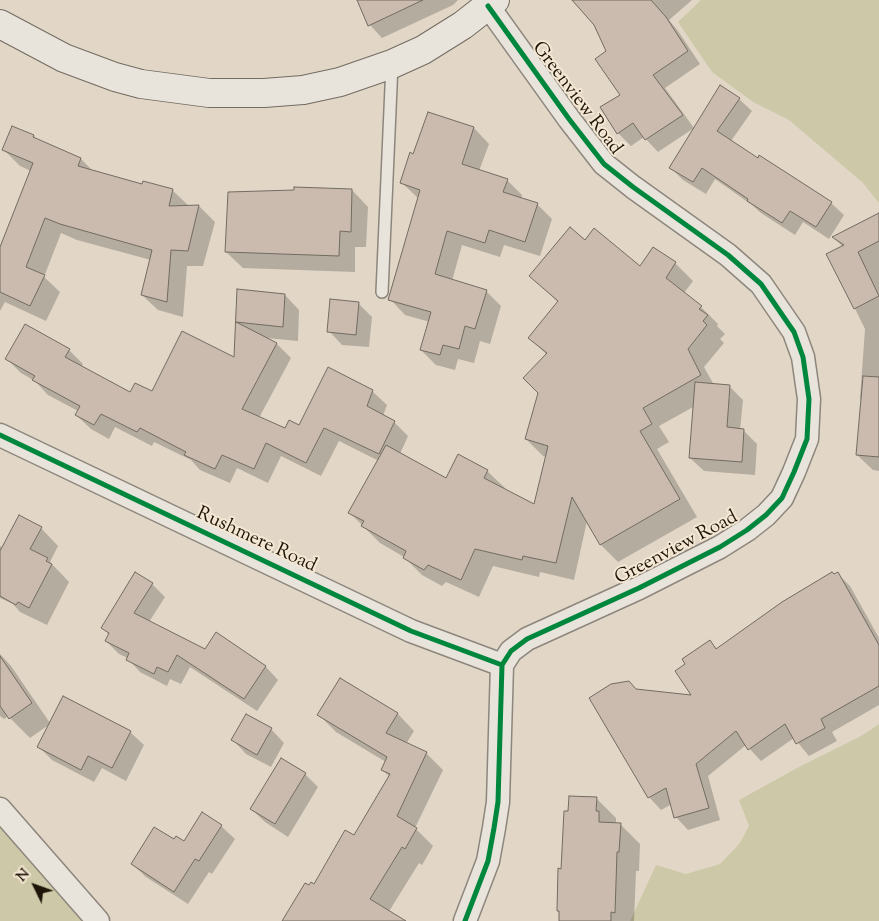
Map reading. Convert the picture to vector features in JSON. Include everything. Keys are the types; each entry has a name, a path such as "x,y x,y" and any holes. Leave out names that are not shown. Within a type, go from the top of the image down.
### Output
{"street":[{"path":"0,24 64,58 115,77 141,84 209,92 264,93 303,90 340,82 392,64 423,50 463,25 491,3"},
{"name":"Greenview Road","path":"491,3 569,119 604,164 728,255 761,284 794,332 803,357 809,398 806,439 794,472 782,498 766,515 747,530 712,551 639,588 527,639 511,651 502,665"},
{"name":"Rushmere Road","path":"0,435 411,631 502,665"},
{"path":"465,921 488,861 498,802 502,665"},
{"path":"0,808 98,921"}],"lane":[{"path":"382,292 392,64"}],"shaded area":[{"path":"701,0 879,0 879,203 863,183 789,120 753,102 712,72 678,22"},
{"path":"879,724 879,921 630,921 656,865 686,874 720,864 740,843 749,826 739,800 861,736"},
{"path":"0,810 96,921 0,921"}],"building":[{"path":"357,0 423,0 368,26"},
{"path":"572,0 651,0 666,17 688,51 653,75 683,115 645,140 633,123 617,134 600,107 620,95 595,59 606,51 594,25"},
{"path":"720,85 740,98 717,131 758,158 759,155 832,202 816,227 790,211 782,223 747,201 748,199 702,168 693,182 669,168"},
{"path":"428,112 474,127 462,164 508,179 503,192 538,203 525,242 489,230 485,243 447,231 435,274 487,290 475,329 465,326 459,349 443,345 440,355 420,350 431,312 388,300 420,190 400,183 410,152 413,154"},
{"path":"12,126 81,158 78,166 142,184 143,181 173,189 169,206 199,205 188,251 171,250 167,302 141,295 152,250 45,218 26,267 45,275 30,306 0,292 0,247 33,163 2,150"},
{"path":"294,187 352,189 351,232 340,231 339,256 225,252 228,192 294,190"},
{"path":"879,213 879,241 858,252 879,296 854,309 826,254 844,245 832,237"},
{"path":"570,227 585,240 594,228 640,266 653,247 676,262 666,278 702,306 699,309 708,315 703,321 707,325 688,349 701,375 643,408 652,424 640,431 680,499 600,545 572,497 556,563 523,556 522,560 475,549 461,580 428,565 424,570 403,558 406,551 361,526 364,521 348,513 386,445 446,478 458,454 488,470 484,478 534,504 548,446 525,439 538,393 523,378 547,353 528,338 558,301 529,276"},
{"path":"237,289 285,294 283,327 236,322 277,343 242,409 285,428 289,420 299,425 328,367 373,390 367,406 395,421 379,454 324,428 306,463 266,443 254,469 222,455 215,469 184,455 186,452 140,428 137,432 101,414 94,425 75,415 80,406 32,380 35,376 5,359 25,324 70,349 65,357 130,392 135,383 152,391 182,331 234,357"},
{"path":"330,299 359,302 356,335 327,332"},
{"path":"863,376 879,377 879,457 856,455"},
{"path":"695,382 730,385 727,427 744,429 742,462 689,458"},
{"path":"19,515 42,527 30,549 48,558 46,561 52,564 29,608 18,602 16,605 0,596 0,551"},
{"path":"135,572 153,583 134,613 205,649 216,632 266,666 244,699 177,655 168,672 157,667 154,674 126,660 129,653 105,641 109,633 101,628"},
{"path":"832,572 834,574 838,572 879,645 879,686 821,719 825,728 796,744 785,724 748,750 736,731 696,764 709,808 674,818 666,788 648,798 589,698 611,684 629,681 636,689 691,695 675,671 685,664 682,659 710,640 716,649 782,602"},
{"path":"0,656 32,703 9,719 0,706"},
{"path":"340,678 398,713 386,733 427,752 397,816 417,828 405,849 402,847 370,899 406,921 282,921 305,883 309,885 311,882 314,884 345,830 354,835 390,774 381,770 387,757 317,715"},
{"path":"63,696 131,731 112,768 88,756 81,770 37,747"},
{"path":"246,714 272,728 257,755 231,740"},
{"path":"281,758 306,773 275,824 250,809"},
{"path":"569,796 597,797 596,811 599,811 599,822 621,823 619,852 617,852 615,913 611,912 611,921 559,921 559,911 557,911 558,868 561,869 564,811 568,811"},
{"path":"202,812 222,825 199,861 195,859 174,892 131,864 154,827 174,839 176,836 184,841"}],"cycle path":[{"path":"465,921 488,861 494,828 498,802 502,665 511,651 527,639 639,588 720,547 766,515 782,498 807,439 809,399 803,357 794,332 761,284 728,255 604,164 569,119 488,6"},
{"path":"0,435 411,631 502,665"}]}
